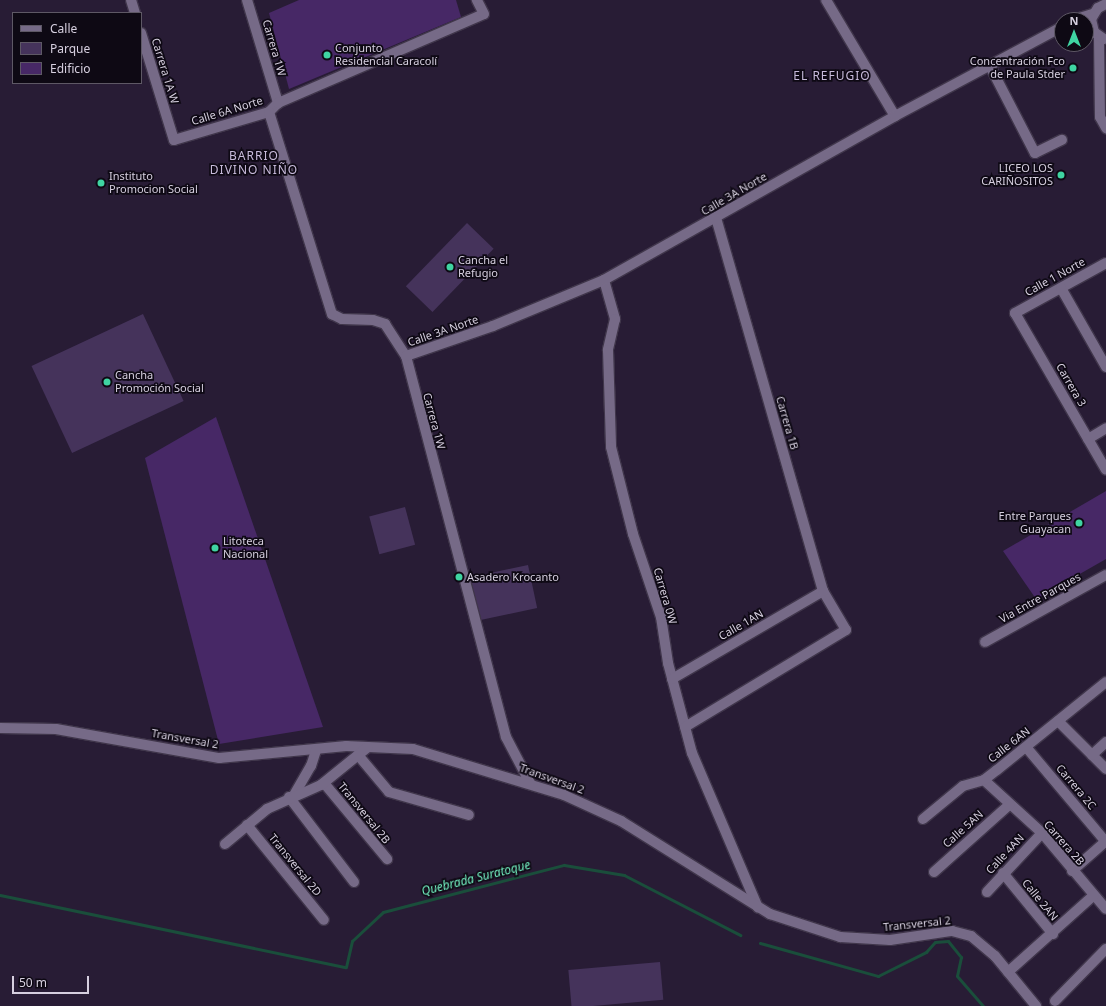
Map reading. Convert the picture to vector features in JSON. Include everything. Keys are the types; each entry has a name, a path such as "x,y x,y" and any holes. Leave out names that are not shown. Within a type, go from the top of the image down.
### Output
{"street":[{"path":"131,0 135,12"},
{"name":"Carrera 1W","path":"247,0 278,103"},
{"name":"Calle 6A Norte","path":"174,140 269,112 278,103 484,14 477,0"},
{"path":"826,0 895,116"},
{"path":"1094,13 1102,3"},
{"path":"1094,20 1096,33 1103,52 1100,117 1106,128"},
{"name":"Calle 3A Norte","path":"406,356 493,326 604,280 716,219 895,116 1054,31"},
{"name":"Carrera 1A W","path":"142,35 174,140"},
{"path":"990,66 1036,153 1062,140"},
{"name":"Carrera 1W","path":"269,112 332,314 342,319 373,320 385,324 406,356 506,737 530,783"},
{"name":"Carrera 1B","path":"685,727 846,630 823,591 716,219"},
{"name":"Calle 1 Norte","path":"1015,313 1106,263"},
{"name":"Carrera 0W","path":"604,280 615,319 608,350 611,447 633,534 661,617 672,679 685,727 706,788 758,908"},
{"path":"1061,288 1106,367"},
{"name":"Carrera 3","path":"1015,313 1106,470"},
{"path":"1088,439 1106,428"},
{"name":"Via Entre Parques","path":"986,642 1106,575"},
{"name":"Calle 1AN","path":"672,679 823,591"},
{"name":"Calle 6AN","path":"923,819 963,786 984,780 1106,682"},
{"path":"1058,721 1106,769"},
{"name":"Transversal 2","path":"0,728 56,729 219,758 316,751 346,746 413,749 530,783 621,821 758,908 840,937 890,940 946,931 971,936 1008,972 1036,1006"},
{"path":"1092,755 1106,742"},
{"path":"225,844 247,825 291,796 324,782 368,747"},
{"name":"Carrera 2C","path":"1026,747 1106,841"},
{"path":"291,796 316,751"},
{"path":"358,755 389,792 470,815"},
{"name":"Carrera 2B","path":"984,780 1009,805 1042,833 1072,871 1106,909"},
{"name":"Transversal 2B","path":"324,782 387,859"},
{"path":"291,796 354,882"},
{"name":"Calle 5AN","path":"934,872 1009,805"},
{"name":"Transversal 2D","path":"247,825 324,920"},
{"name":"Calle 4AN","path":"987,892 1042,833"},
{"path":"1072,871 1106,841"},
{"name":"Calle 2AN","path":"1003,874 1053,934 1094,895"},
{"path":"1008,972 1053,934"},
{"path":"1055,1001 1106,949"}],"green space":[{"name":"Cancha el Refugio","path":"467,223 494,249 432,312 406,286"},
{"name":"Cancha Promoción Social","path":"143,314 184,401 72,453 32,366"},
{"path":"405,507 415,545 379,554 369,517"},
{"path":"528,565 537,608 479,620 470,577"},
{"path":"660,962 663,1000 593,1006 571,1006 568,970"}],"building":[{"name":"Conjunto Residencial Caracolí","path":"299,0 456,0 461,17 289,89 269,13"},
{"name":"Litoteca Nacional","path":"216,417 323,727 219,744 145,458"},
{"name":"Entre Parques Guayacan","path":"1106,491 1106,559 1036,599 1003,551"}],"waterway":[{"name":"Quebrada Suratoque","path":"0,895 346,967 352,941 383,912 564,865 624,875 740,935"},
{"name":"Quebrada Suratoque","path":"760,943 878,976 926,952 935,942 948,941 961,957 957,976 983,1006"}],"place":[{"name":"Conjunto Residencial Caracolí","path":"327,55"},
{"name":"Concentración Fco de Paula Stder","path":"1073,68"},
{"name":"LICEO LOS CARIÑOSITOS","path":"1061,175"},
{"name":"Instituto Promocion Social","path":"101,183"},
{"name":"Cancha el Refugio","path":"450,267"},
{"name":"Cancha Promoción Social","path":"107,382"},
{"name":"Entre Parques Guayacan","path":"1079,523"},
{"name":"Litoteca Nacional","path":"215,548"},
{"name":"Asadero Krocanto","path":"459,577"}],"district":[{"name":"EL REFUGIO","path":"832,76"},
{"name":"BARRIO DIVINO NIÑO","path":"254,163"}]}
